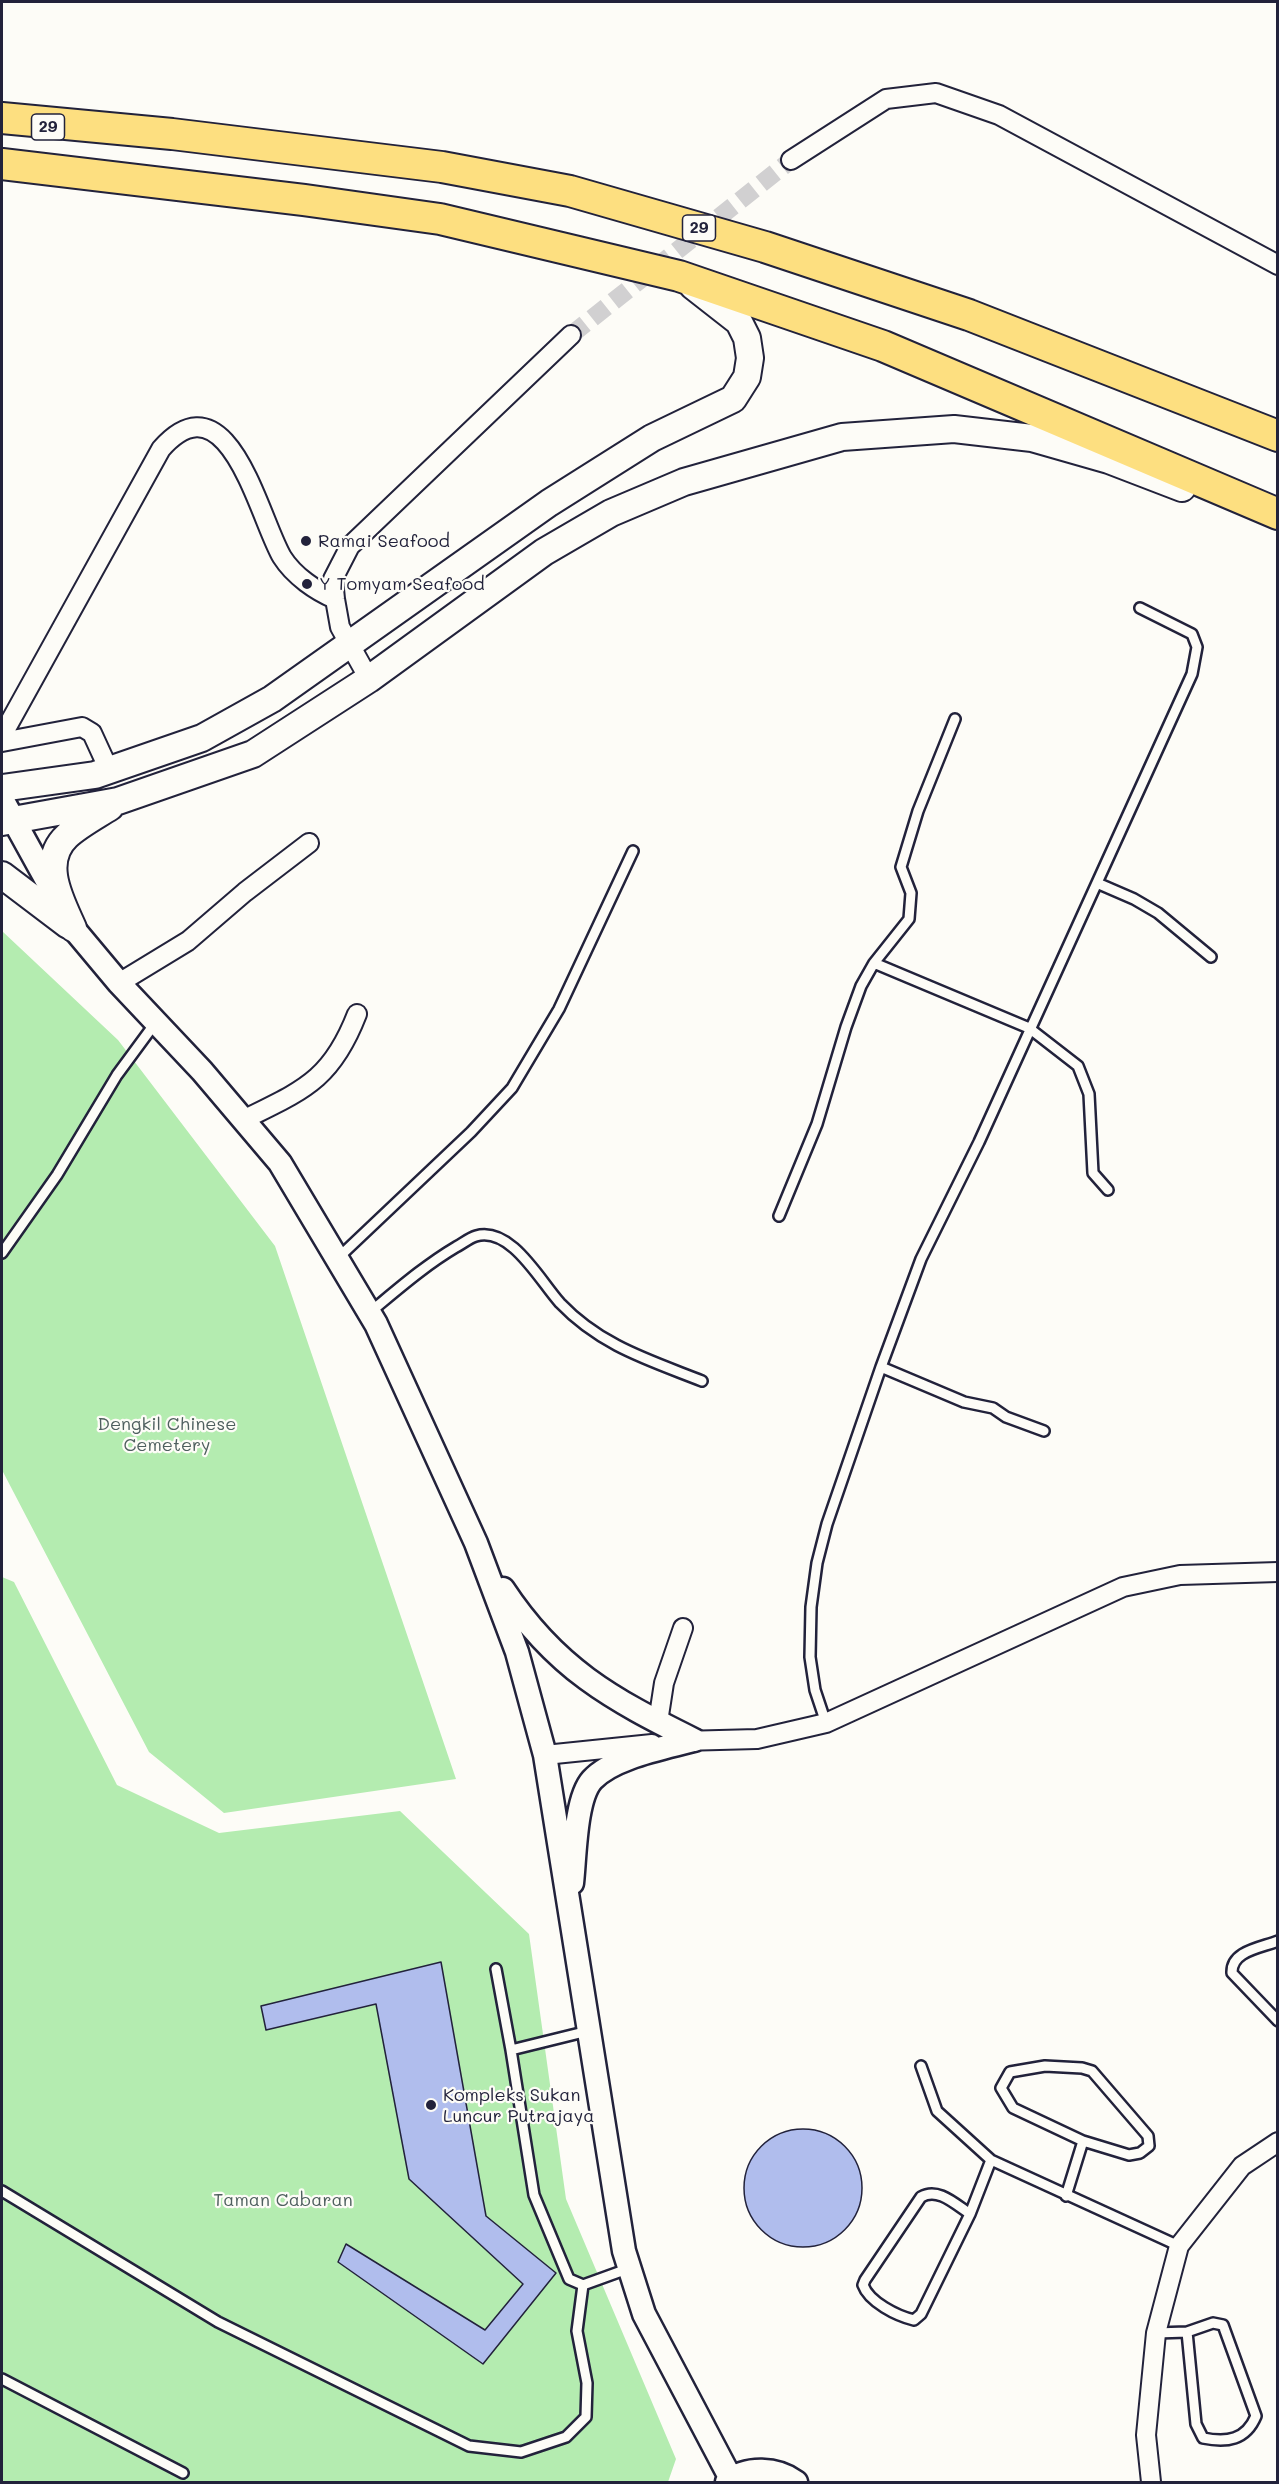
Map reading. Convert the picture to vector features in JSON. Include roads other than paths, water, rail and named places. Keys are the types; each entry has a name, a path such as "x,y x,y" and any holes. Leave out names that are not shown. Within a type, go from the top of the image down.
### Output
{"highway":[{"path":"2,118 94,126"},
{"name":"29","path":"2,127 94,126 442,167 570,191 765,247 969,315 1278,436"},
{"name":"29","path":"2,164 440,219 679,276 883,346 1278,514"},
{"path":"2,176 109,176"}],"main road":[{"path":"2,788 95,775 202,738 272,699 549,503 652,438 733,399 747,377 750,358 747,338 739,322 679,276"},
{"path":"8,821 118,801 253,754 369,679 544,552 611,513 684,482 842,437 954,429 1032,438 1109,460 1278,524"},
{"path":"73,928 56,891 54,864 57,849 66,837 118,801"},
{"path":"2,875 73,928"}],"street":[{"path":"790,160 886,99 936,93 999,114 1278,265"},
{"path":"369,679 340,627 333,579 350,546 571,335"},
{"path":"2,736 161,449 183,429 195,425 207,429 222,440 239,461 250,481 283,558 317,592 336,598"},
{"path":"2,742 82,727 92,733 109,770"},
{"path":"2,799 8,821 73,928 280,1163 369,1313 476,1543 517,1652 545,1755 624,2251 644,2314 730,2481 750,2471 769,2471 788,2476 796,2482"},
{"path":"119,982 188,941 245,892 309,843"},
{"path":"243,1120 312,1085 338,1056 357,1014"},
{"path":"476,1543 520,1614 546,1646 612,1697 694,1740"},
{"path":"545,1755 694,1740 757,1739 826,1724 1123,1587 1179,1575 1278,1572"},
{"path":"658,1722 664,1683 683,1628"},
{"path":"568,1908 581,1803 592,1780 616,1764 694,1740"},
{"path":"1151,2482 1146,2435 1156,2333 1179,2246 1242,2166 1278,2142"}],"lane":[{"path":"826,1724 815,1690 810,1657 811,1607 817,1563 827,1524 880,1367 921,1259 979,1142 1192,674 1197,647 1191,634 1140,608"},
{"path":"779,1216 817,1124 846,1027 874,963 909,919 911,893 902,867 918,811 955,719"},
{"path":"338,1259 463,1140 512,1088 559,1009 633,851"},
{"path":"1097,883 1134,899 1158,913 1211,957"},
{"path":"874,963 1029,1028 1078,1066 1089,1094 1092,1173 1108,1190"},
{"path":"2,1253 57,1175 117,1075 156,1022"},
{"path":"369,1313 430,1262 476,1236 496,1236 514,1247 561,1303 591,1331 614,1346 702,1381"},
{"path":"880,1367 964,1402 986,1405 1006,1417 1044,1431"},
{"path":"1278,1941 1237,1957 1232,1965 1232,1973 1278,2021"},
{"path":"496,1969 512,2050 534,2195 569,2279 583,2285 630,2268"},
{"path":"512,2050 589,2031"},
{"path":"921,2066 937,2111 991,2160 1179,2246"},
{"path":"1044,2066 1082,2068 1092,2071 1148,2136 1149,2146 1140,2153 1129,2155 1083,2141 1013,2108 1001,2088 1010,2072 1044,2066"},
{"path":"1066,2196 1083,2141"},
{"path":"970,2214 937,2193 929,2192 921,2197 865,2280 863,2285 866,2294 902,2317 914,2320 921,2314 970,2214 991,2160"},
{"path":"2,2191 218,2322 469,2446 521,2452 566,2437 586,2417 587,2383 577,2331 583,2285"},
{"path":"1156,2333 1187,2332 1213,2323 1223,2325 1256,2416 1250,2430 1236,2438 1218,2441 1203,2438 1196,2424 1187,2332"},
{"path":"2,2379 183,2473"}],"tunnel":[{"path":"571,335 791,160"}],"place":[{"name":"Ramai Seafood","path":"306,541"},
{"name":"Y Tomyam Seafood","path":"307,584"},
{"name":"Kompleks Sukan Luncur Putrajaya","path":"431,2105"}],"park label":[{"name":"Dengkil Chinese Cemetery","path":"167,1434"},
{"name":"Taman Cabaran","path":"283,2200"}]}
